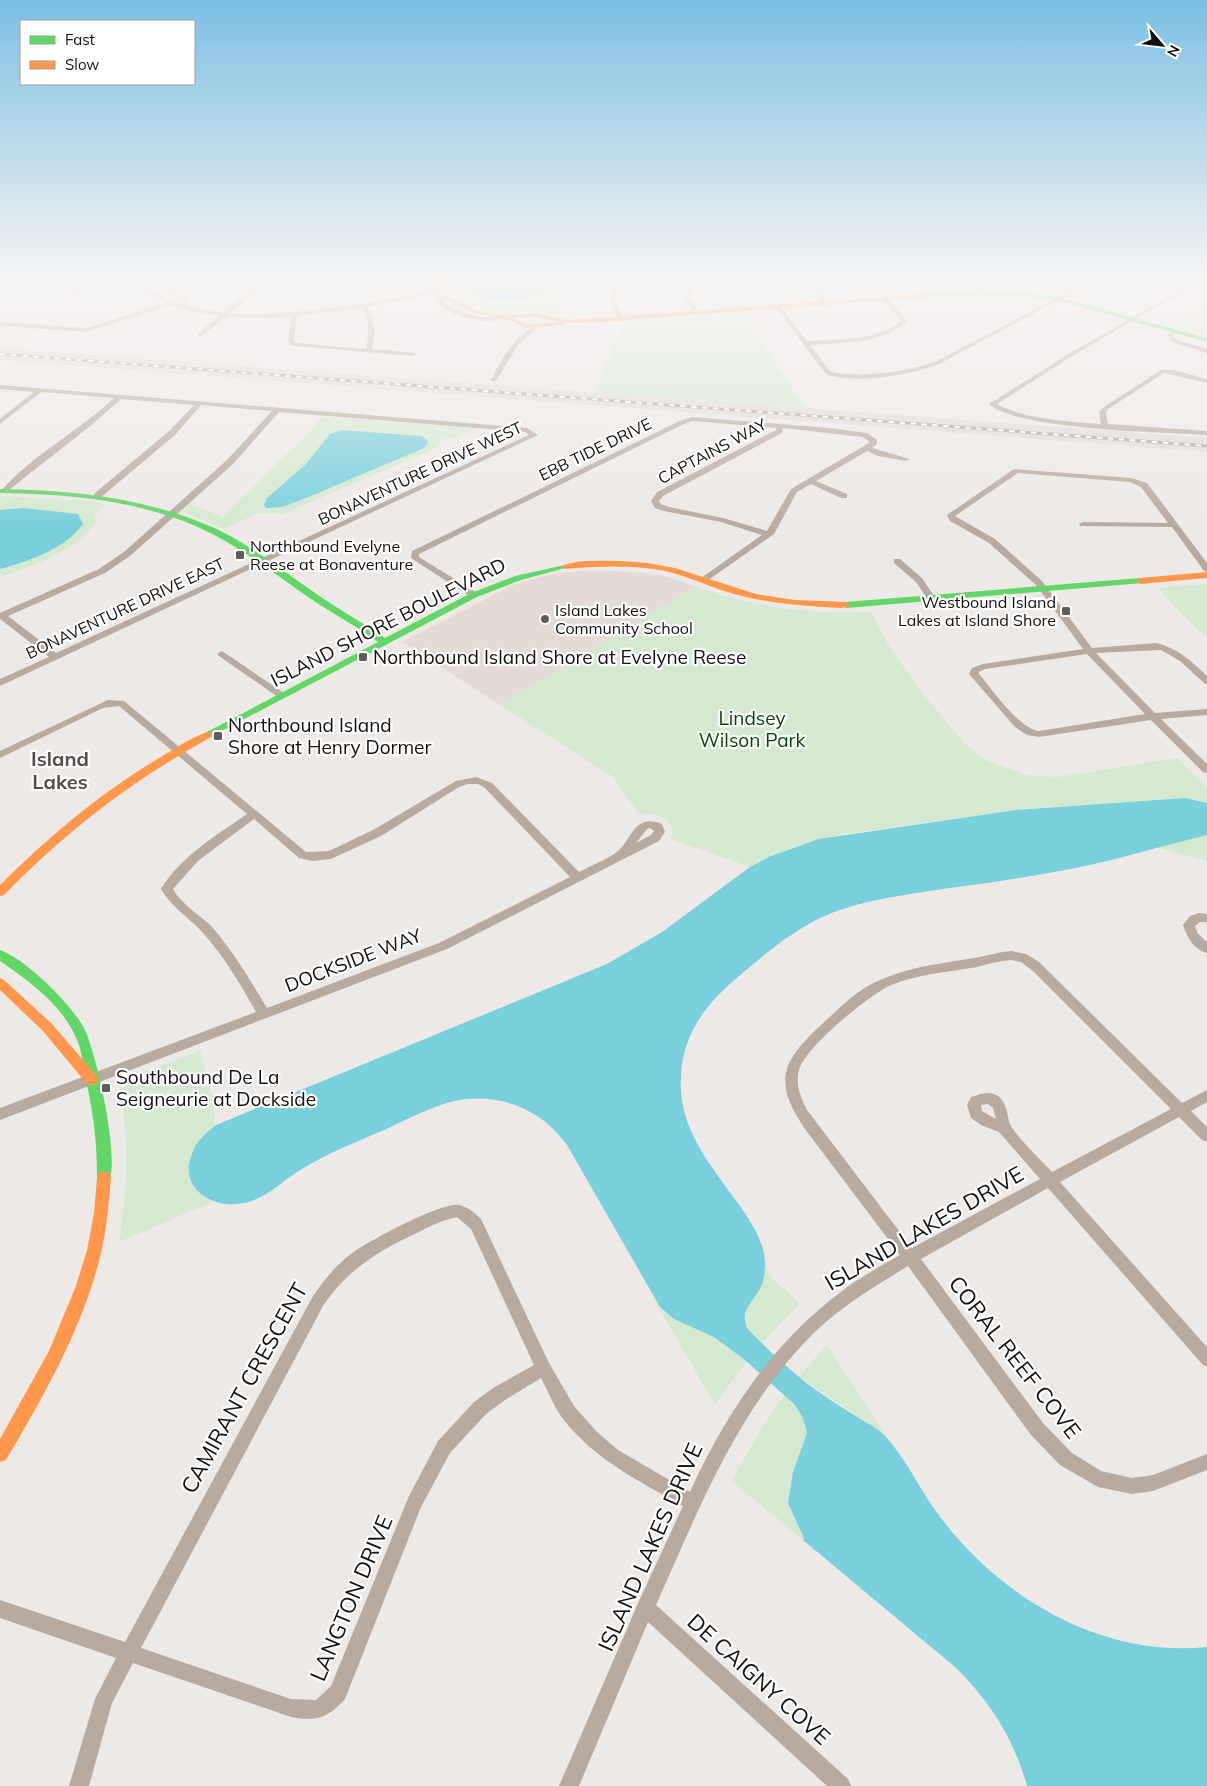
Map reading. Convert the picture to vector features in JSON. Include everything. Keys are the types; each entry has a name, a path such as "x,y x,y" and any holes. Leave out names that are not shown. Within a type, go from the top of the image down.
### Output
{"street":[{"path":"494,380 504,362"},
{"path":"820,362 832,376 844,376 927,368 938,362"},
{"path":"1062,362 994,402 993,406 1030,418 1207,433"},
{"path":"1105,425 1102,412 1106,408 1159,373 1174,372 1207,381"},
{"name":"BONAVENTURE DRIVE WEST","path":"0,387 527,430 534,435 264,561"},
{"path":"0,422 40,390"},
{"path":"3,491 89,424 118,397"},
{"path":"97,496 172,433 200,404"},
{"path":"55,657 1,616 102,571 127,554 230,462 277,410"},
{"name":"EBB TIDE DRIVE","path":"474,595 415,558 414,553 684,420 694,419 842,431 864,435 873,440 873,444 867,448"},
{"name":"CAPTAINS WAY","path":"768,534 723,520 667,510 658,506 655,501 660,494 778,431 780,426"},
{"path":"704,580 774,529 790,496 809,481 867,448 882,454 906,458"},
{"path":"1207,569 1172,525 1144,485 1136,481 1024,471 1013,473 952,512 951,515 953,519 981,534 1001,548 1043,589 1088,651 1120,686 1154,716 1207,770"},
{"path":"809,481 844,496"},
{"path":"3,491 59,492 97,496 171,514 230,540 383,641"},
{"path":"1082,524 1172,525"},
{"name":"BONAVENTURE DRIVE EAST","path":"0,683 264,561"},
{"path":"897,561 919,580 932,599"},
{"name":"ISLAND SHORE BOULEVARD","path":"0,892 42,851 95,807 178,751 383,641 474,595 525,574 557,566 585,563 613,563 656,567 745,594 796,603 850,605 1207,575"},
{"path":"1207,681 1175,652 1156,646 1088,651 983,666 975,670 974,674 1018,725 1030,733 1039,734 1154,716 1207,712"},
{"path":"222,654 281,695"},
{"path":"0,755 100,706 117,702 125,705 303,854 321,857 330,855 377,833 455,785 472,779 488,785 578,878"},
{"path":"254,814 204,851 172,879 167,889 171,897 206,929 230,957 264,1014"},
{"name":"DOCKSIDE WAY","path":"0,1114 443,946 620,856"},
{"path":"1207,918 1194,919 1189,925 1193,936 1207,949"},
{"path":"0,955 38,982 68,1014 85,1043 101,1116 104,1139 104,1185 98,1230 88,1274 53,1362 28,1410 0,1454"},
{"name":"CORAL REEF COVE","path":"1207,1136 1046,976 1029,960 1021,957 1004,957 922,971 905,975 871,991 854,1003 804,1050 797,1060 792,1076 793,1091 798,1108 810,1126 911,1258 1037,1429 1066,1459 1098,1479 1132,1486 1152,1483 1207,1462"},
{"path":"0,983 47,1027 92,1080"},
{"name":"ISLAND LAKES DRIVE","path":"569,1786 645,1608 692,1503 722,1443 750,1399 774,1367 800,1338 813,1324 848,1295 954,1232 1207,1096"},
{"path":"1004,1128 1052,1180 1207,1359"},
{"name":"CAMIRANT CRESCENT","path":"79,1786 94,1728 104,1699 305,1322 331,1282 358,1257 373,1247 449,1212 464,1213 476,1224 544,1368 568,1412 590,1437 612,1456 692,1503"},
{"name":"LANGTON DRIVE","path":"0,1609 291,1708 310,1712 325,1707 338,1692 415,1502 444,1447 480,1408 499,1394 544,1368"},
{"name":"DE CAIGNY COVE","path":"645,1608 841,1786"}],"shaded area":[{"path":"31,362 192,362 1207,438 1207,452"},
{"name":"Island Lakes Community School","path":"592,570 647,573 667,577 696,587 500,705 402,642 513,585 551,574"}],"green space":[{"path":"607,362 775,362 807,409 595,393"},
{"path":"322,417 478,428 455,439 444,438 437,448 283,514 259,513 224,529 179,510 187,503 223,517"},
{"path":"0,496 90,501 106,505 94,515 97,521 88,532 66,549 40,562 0,577"},
{"path":"1207,584 1207,637 1181,614 1158,588"},
{"name":"Lindsey Wilson Park","path":"696,587 739,600 782,608 848,613 871,612 889,646 921,691 965,744 989,762 1028,775 1057,777 1177,758 1207,787 1207,803 1185,798 1016,810 844,834 795,846 750,867 671,839 673,831 668,821 660,816 639,814 613,777 500,705"},
{"path":"1207,835 1207,861 1156,847"},
{"path":"200,1051 210,1087 216,1125 205,1134 201,1196 212,1202 119,1242 126,1181 126,1143 118,1082"},
{"path":"762,1248 769,1275 800,1304 755,1352 715,1405 653,1297 660,1306 674,1317 714,1336 745,1360 746,1328 743,1319 766,1268"},
{"path":"827,1345 895,1449 873,1426 802,1379 795,1405 803,1418 807,1433 793,1472 803,1540 732,1481 752,1444 774,1410"}],"water":[{"path":"341,430 421,436 428,443 424,448 306,498 282,507 267,508 264,505 267,498 305,465 330,434"},
{"path":"24,508 78,514 83,524 67,540 46,553 0,569 0,510"},
{"path":"1185,798 1207,803 1207,835 1073,869 873,901 833,912 798,930 778,944 726,988 704,1013 688,1040 681,1073 681,1091 683,1107 693,1136 709,1163 748,1219 763,1249 765,1262 764,1276 759,1290 746,1310 745,1321 747,1328 805,1382 884,1435 905,1462 935,1510 960,1541 988,1569 1020,1594 1054,1615 1090,1631 1128,1642 1167,1648 1207,1647 1207,1786 1027,1786 1008,1737 990,1707 968,1680 955,1667 803,1540 804,1538 788,1503 793,1472 807,1433 803,1418 795,1405 745,1360 714,1337 674,1319 660,1307 567,1145 545,1121 531,1112 502,1101 470,1099 454,1101 418,1114 332,1153 302,1169 260,1198 244,1203 220,1203 210,1200 194,1186 190,1177 189,1166 196,1145 216,1125 607,964 662,932 750,867 771,856 819,839 1016,810"}],"railway":[{"path":"110,362 1207,446"}],"traffic: fast":[{"path":"0,491 30,491 90,496 119,500 176,515 204,526 242,546 316,598 383,641"},
{"path":"208,735 474,595 518,578 565,567"},
{"path":"846,605 1140,581"},
{"path":"0,955 26,973 50,994 71,1017 79,1031 86,1049 101,1118 104,1142 104,1177"}],"traffic: slow":[{"path":"565,567 592,564 634,564 675,571 735,592 756,597 795,602 846,605"},
{"path":"1140,581 1207,575"},
{"path":"0,892 41,851 79,818 142,773 208,735"},
{"path":"0,983 47,1027 92,1080"},
{"path":"0,1454 55,1357 84,1286 94,1250 101,1213 104,1177"}],"place":[{"name":"Northbound Evelyne Reese at Bonaventure","path":"240,555"},
{"name":"Westbound Island Lakes at Island Shore","path":"1066,611"},
{"name":"Island Lakes Community School","path":"545,619"},
{"name":"Northbound Island Shore at Evelyne Reese","path":"363,657"},
{"name":"Northbound Island Shore at Henry Dormer","path":"218,736"},
{"name":"Southbound De La Seigneurie at Dockside","path":"106,1088"}],"district":[{"name":"Island Lakes","path":"60,770"}]}
